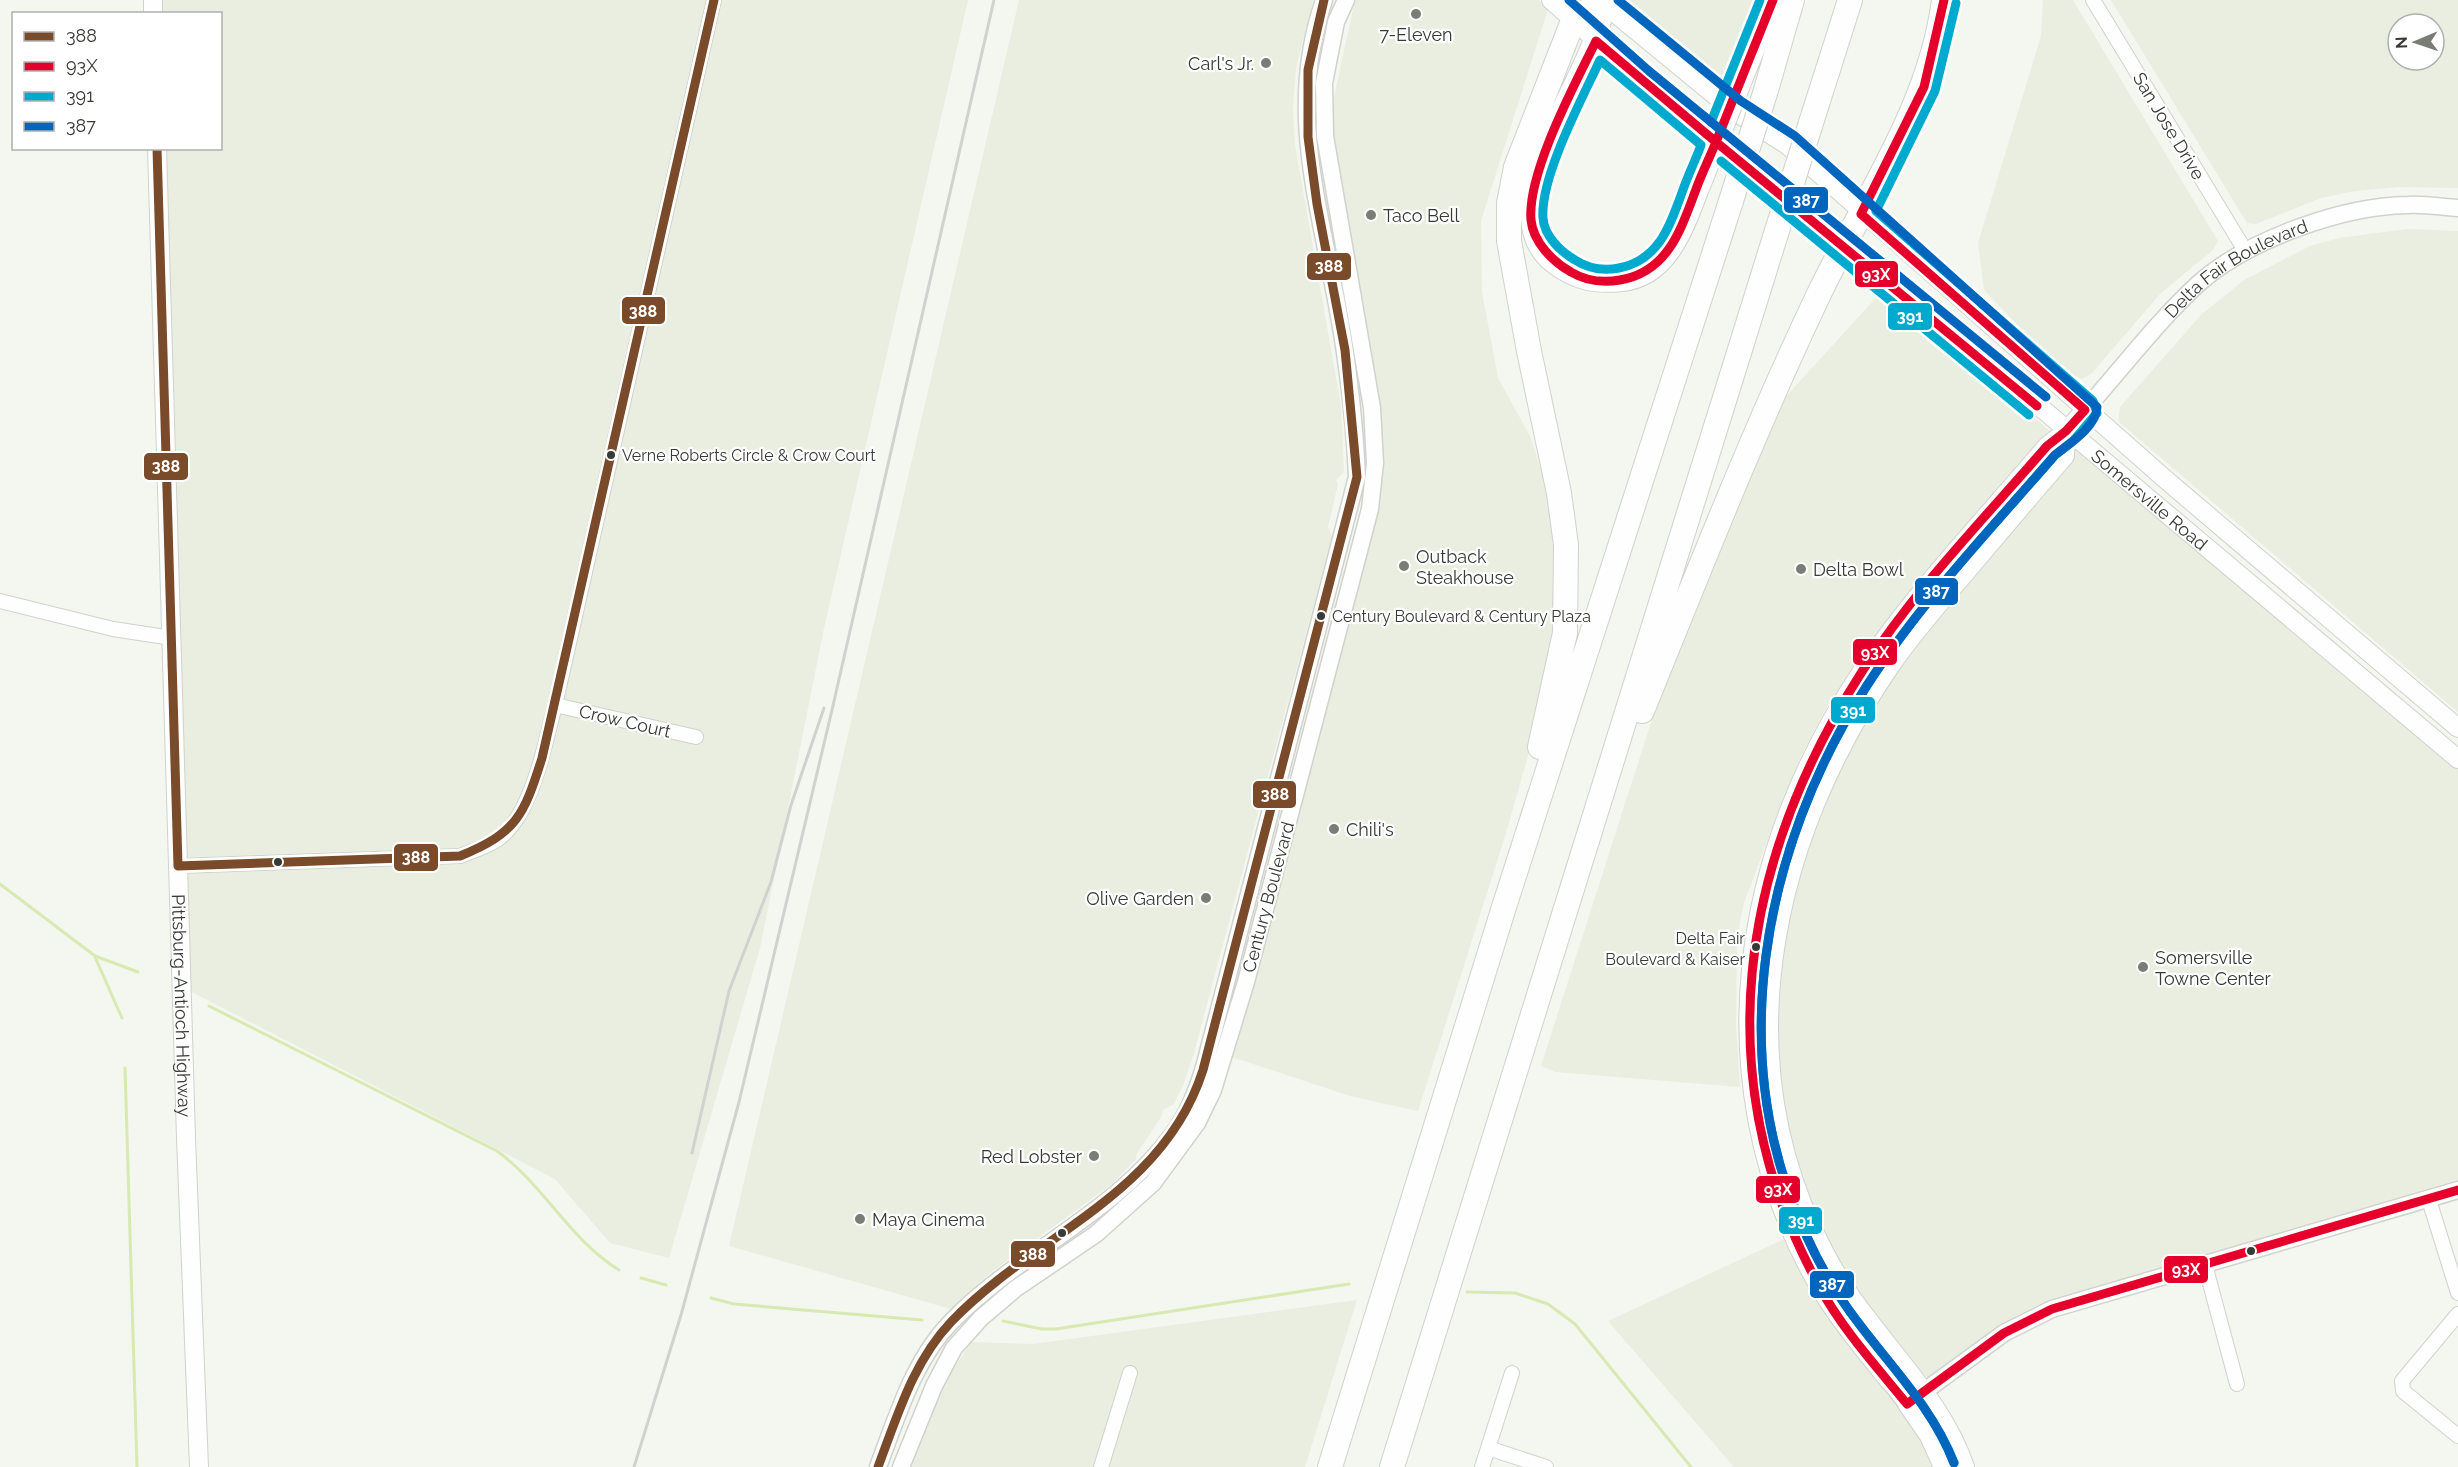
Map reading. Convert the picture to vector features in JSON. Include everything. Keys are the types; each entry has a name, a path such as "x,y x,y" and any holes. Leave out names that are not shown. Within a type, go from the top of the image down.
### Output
{"highway":[{"path":"1600,1 1596,41 1535,184 1531,221 1536,236 1550,257 1567,271 1584,279 1606,281 1632,278 1653,267 1672,247 1773,0"},
{"path":"1330,1467 1504,907 1731,201 1792,0"},
{"path":"1392,1467 1850,0"},
{"path":"1578,872 1777,384 1924,87 1944,0"},
{"path":"1504,907 1523,809 1543,737 1565,633 1566,567 1559,493 1509,241 1509,203 1516,167 1573,21 1600,1"}],"main road":[{"name":"Somersville Road","path":"1551,0 1596,41 1843,248 1985,365 2002,375 2458,759"},
{"name":"Somersville Road","path":"1600,1 1734,111 1787,146 1861,214 2085,410 2458,729"},
{"name":"Pittsburg-Antioch Highway","path":"157,150 178,866 200,1467"},
{"name":"Delta Fair Boulevard","path":"1890,1382 1841,1320 1819,1285 1779,1201 1765,1157 1753,1100 1747,1051 1751,955 1762,897 1802,784 1857,680 1895,625 1931,582 2047,446 2066,431 2085,410"},
{"path":"1965,1467 1946,1424 1847,1291 1807,1215 1791,1169 1777,1113 1768,1023 1771,972 1778,923 1788,879 1812,812 1834,765 1890,666 2065,456 2066,431"},
{"path":"1931,582 1947,595"},
{"name":"Delta Fair Boulevard","path":"1907,1404 1929,1436 1943,1467"}],"street":[{"path":"178,866 460,856 499,839 522,811 539,764 555,705 714,0"},
{"name":"Century Boulevard","path":"878,1467 921,1361 950,1323 983,1293 1126,1186 1174,1133 1195,1095 1206,1060 1357,477 1354,412 1309,164 1305,118 1306,72 1324,0"},
{"name":"Century Boulevard","path":"901,1467 934,1386 954,1348 981,1318 1015,1289 1096,1234 1153,1183 1197,1123 1213,1090 1246,982 1370,509 1376,463 1372,408 1325,136 1324,83 1336,22 1346,0"},
{"name":"San Jose Drive","path":"2092,0 2246,252"},
{"name":"Delta Fair Boulevard","path":"2085,410 2199,283 2246,252 2307,225 2360,210 2408,205 2458,208"},
{"path":"0,601 113,629 172,638"},
{"name":"Crow Court","path":"555,705 696,737"},
{"path":"1907,1404 2004,1333 2068,1302 2205,1265 2458,1190"},
{"path":"2429,1200 2458,1293"},
{"path":"2205,1265 2237,1384"},
{"path":"2458,1314 2402,1381 2403,1391 2458,1436"},
{"path":"1101,1467 1130,1373"},
{"path":"1482,1467 1512,1373"},
{"name":"Delta Fair Boulevard","path":"1890,1382 1907,1404"},
{"path":"1488,1448 1546,1467"}],"shaded area":[{"path":"153,0 968,0 824,628 760,948 669,1258 610,1243 555,1179 182,987 157,150 222,150 222,12 153,12"},
{"path":"1019,0 1313,0 1296,68 1293,107 1295,145 1341,406 1344,472 1336,480 1338,484 1328,527 1332,536 1194,1053 1184,1083 1174,1104 1163,1110 1161,1117 1137,1153 1136,1159 1113,1183 990,1273 951,1309 729,1246"},
{"path":"1355,0 1538,0 1548,9 1481,221 1482,292 1498,378 1530,436 1553,508 1558,584 1553,649 1542,707 1506,833 1418,1111 1350,1096 1229,1056 1378,503 1329,120"},
{"path":"1599,0 1773,0 1731,105"},
{"path":"2043,0 2073,0 2218,241 2213,250 2160,294 2092,373 2082,379 2071,374 2031,339 1984,290 1978,243 2041,36"},
{"path":"2111,0 2458,0 2458,188 2400,187 2355,191 2321,198 2256,224 2247,223"},
{"path":"2407,229 2458,231 2458,712 2118,421 2120,407 2201,315 2244,280 2310,246 2339,238"},
{"path":"1884,289 2051,432 1854,669 1828,705 1803,752 1744,903 1737,936 1736,1027 1740,1087 1556,1072 1541,1066 1663,685 1780,403"},
{"path":"2066,431 2458,759 2458,1190 2068,1302 1923,1392 1838,1277 1773,1092 1782,903 1870,700 2065,456"},
{"path":"1791,1236 1899,1403 1937,1467 1734,1467 1608,1321"},
{"path":"1357,1300 1305,1467 909,1467 938,1393 971,1342 1033,1344"}],"waterway":[{"path":"0,884 95,956 138,972"},
{"path":"95,957 122,1018"},
{"path":"209,1006 497,1151 529,1179 586,1243 619,1270"},
{"path":"125,1068 137,1467"},
{"path":"641,1278 666,1285"},
{"path":"1003,1321 1042,1329 1056,1329 1349,1284"},
{"path":"1467,1292 1515,1293 1548,1304 1575,1324 1691,1467"},
{"path":"711,1298 734,1304 922,1320"}],"railway":[{"path":"634,1467 681,1315 739,1102 832,710 994,0"},
{"path":"692,1153 729,991 771,882 791,805 824,708"}],"transit line":[{"name":"388","path":"157,150 178,866 460,856 494,839 516,820 530,794 542,758 714,0"},
{"name":"388","path":"878,1467 916,1372 926,1354 951,1322 984,1291 1094,1210 1128,1182 1159,1150 1184,1113 1203,1070 1357,477 1345,350 1317,204 1308,137 1308,70 1324,0"},
{"name":"387","path":"1569,0 1649,71 2046,397"},
{"name":"387","path":"1618,0 1741,101 1795,136 2097,407 2096,414 2087,428 2055,455 1932,596 1866,687 1830,750 1801,816 1779,885 1766,956 1761,1027 1766,1098 1781,1168 1818,1260 1852,1315 1924,1407 1954,1463"},
{"name":"391","path":"1711,122 1760,0"},
{"name":"93X","path":"1716,142 1773,0"},
{"name":"93X","path":"1944,0 1924,87 1861,214 2085,410 2066,431 2047,446 1927,583 1883,640 1821,743 1788,819 1765,895 1752,973 1751,1051 1761,1130 1783,1208 1828,1302 1860,1347 1907,1404 2004,1333 2052,1309 2458,1190"},
{"name":"391","path":"1954,1463 1924,1407 1845,1304 1824,1271 1807,1237 1781,1168 1766,1098 1761,1027 1766,956 1779,885 1801,816 1830,750 1866,687 1932,596 2055,455 2074,440 2097,413 2093,401 1876,211 1935,91 1956,3"},
{"name":"93X","path":"1596,41 1716,142 1684,222 1670,248 1660,259 1636,276 1607,281 1583,277 1557,263 1540,243 1531,220 1532,201 1544,154 1565,104 1596,41"},
{"name":"391","path":"1600,60 1701,145 1669,226 1655,248 1633,264 1608,269 1586,265 1564,253 1546,231 1543,218 1544,201 1555,160 1600,60"},
{"name":"93X","path":"1716,142 2037,406"},
{"name":"391","path":"1721,161 2029,415"}],"place":[{"name":"7-Eleven","path":"1416,14"},
{"name":"Carl's Jr.","path":"1266,63"},
{"name":"Taco Bell","path":"1371,215"},
{"name":"Verne Roberts Circle & Crow Court","path":"611,455"},
{"name":"Outback Steakhouse","path":"1404,566"},
{"name":"Delta Bowl","path":"1801,569"},
{"name":"Century Boulevard & Century Plaza","path":"1321,616"},
{"name":"Chili's","path":"1334,829"},
{"name":"Olive Garden","path":"1206,898"},
{"name":"Delta Fair Boulevard & Kaiser","path":"1756,947"},
{"name":"Somersville Towne Center","path":"2143,967"},
{"name":"Red Lobster","path":"1094,1156"},
{"name":"Maya Cinema","path":"860,1219"}]}
